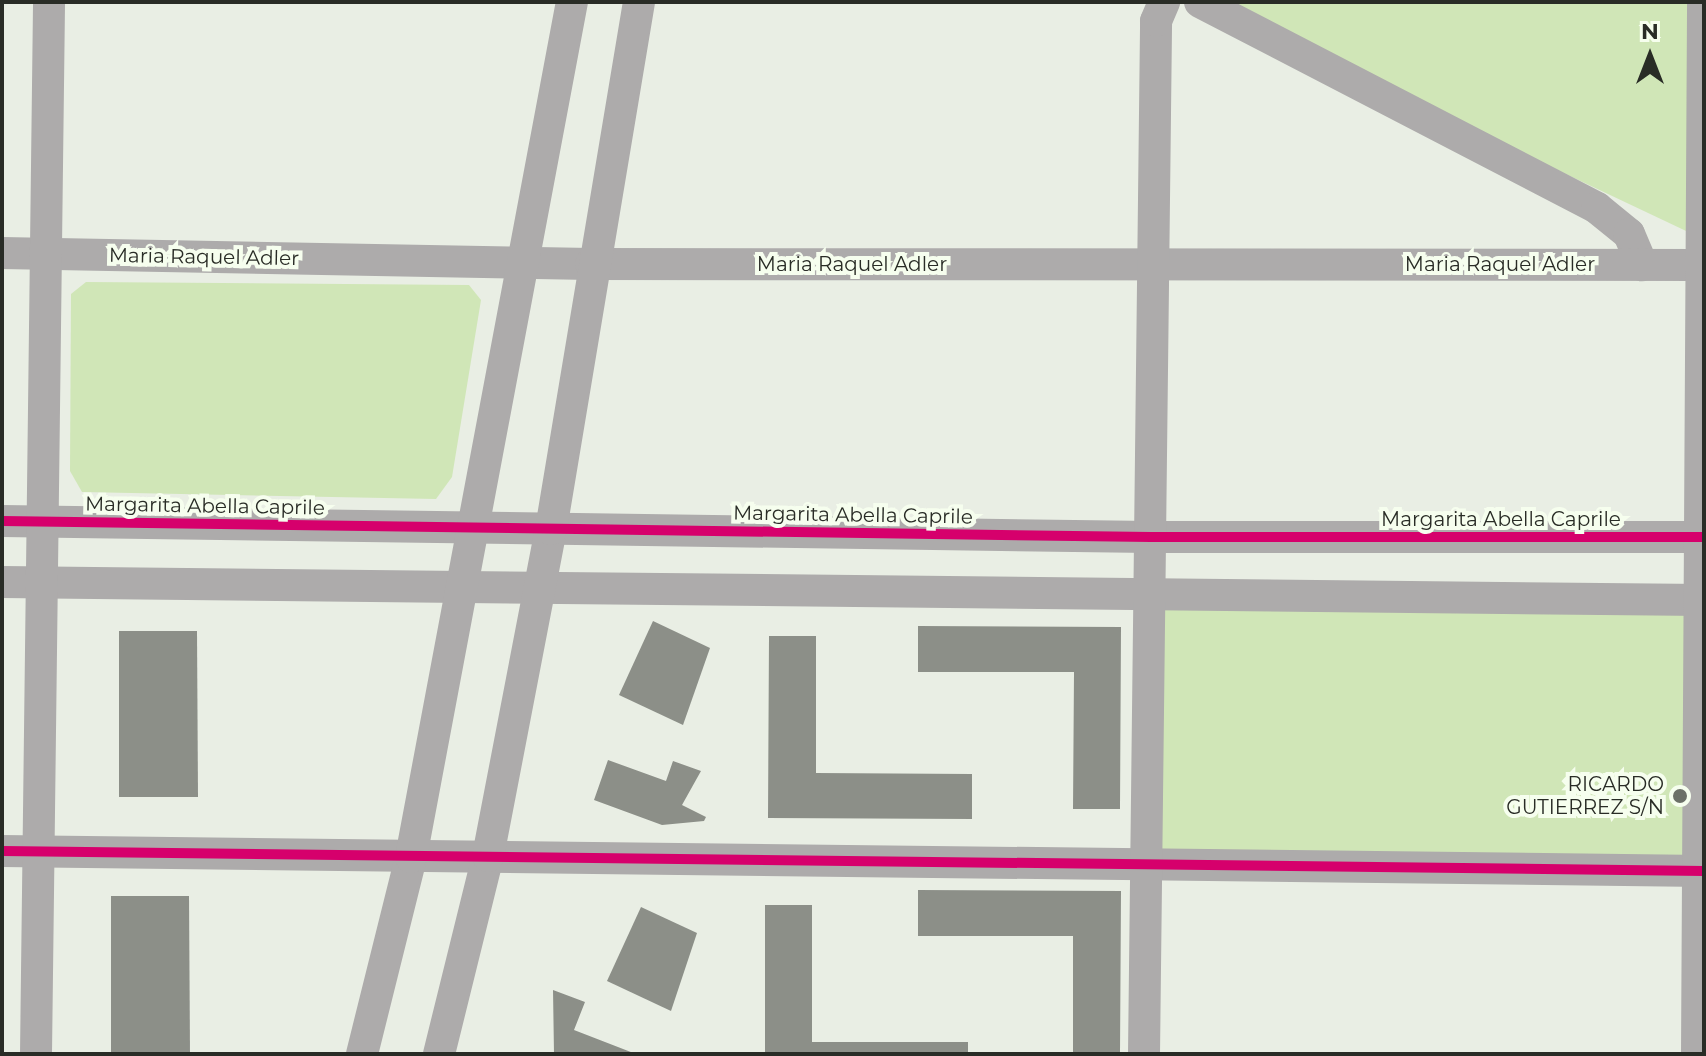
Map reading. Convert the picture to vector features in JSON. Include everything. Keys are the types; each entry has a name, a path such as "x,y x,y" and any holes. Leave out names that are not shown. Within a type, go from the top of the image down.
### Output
{"street":[{"path":"36,1054 49,2"},
{"path":"362,1054 411,857 572,2"},
{"path":"439,1054 488,856 551,529 591,264 639,2"},
{"path":"1144,1054 1156,21 1164,2"},
{"path":"1200,2 1597,208 1629,234 1642,265"},
{"path":"1697,1054 1704,537 1703,2"},
{"name":"Maria Raquel Adler","path":"2,253 591,264 1703,265"},
{"name":"Margarita Abella Caprile","path":"2,521 1151,537 1704,537"},
{"path":"2,582 1703,600"},
{"path":"2,851 1701,871"}],"green space":[{"path":"1202,2 1704,2 1703,239"},
{"path":"86,282 469,285 481,300 452,477 436,499 82,492 70,471 71,294"},
{"path":"1149,596 1701,600 1699,871 1147,866"}],"building":[{"path":"653,621 710,648 683,725 619,695"},
{"path":"918,626 1121,627 1120,809 1073,809 1074,672 918,672"},
{"path":"119,631 197,631 198,797 119,797"},
{"path":"769,636 816,636 816,773 972,774 972,819 768,818"},
{"path":"608,760 666,781 673,761 701,771 682,805 706,817 704,821 662,825 594,800"},
{"path":"918,890 1121,891 1120,1054 1073,1054 1073,936 918,936"},
{"path":"111,896 189,896 190,1054 111,1054"},
{"path":"765,905 812,905 812,1042 968,1042 968,1054 765,1054"},
{"path":"641,907 697,933 671,1011 607,981"},
{"path":"553,990 585,1002 574,1030 636,1054 554,1054"}],"cycle path":[{"path":"2,521 1151,537 1704,537"},
{"path":"2,851 1704,871"}],"place":[{"name":"RICARDO GUTIERREZ S/N","path":"1680,796"}]}
